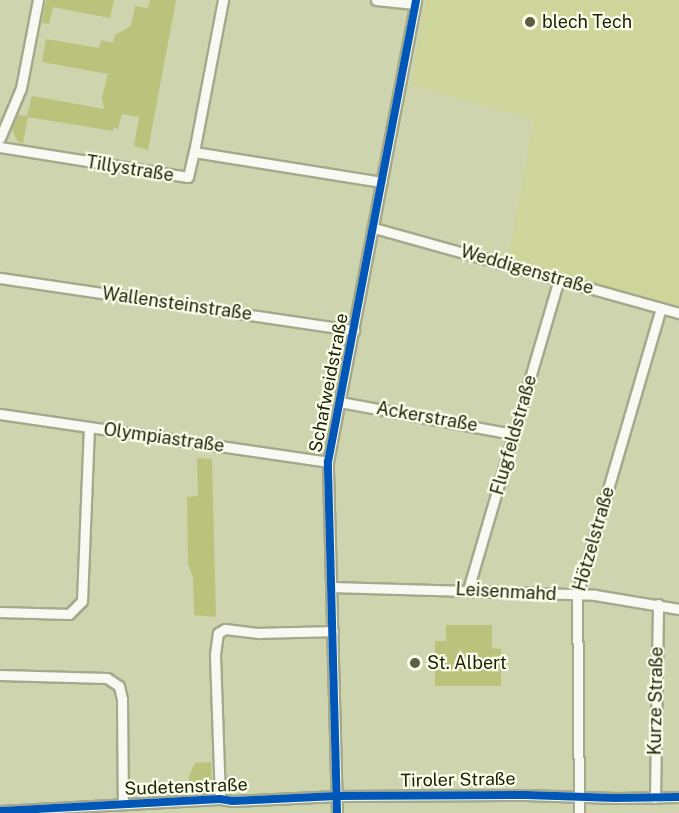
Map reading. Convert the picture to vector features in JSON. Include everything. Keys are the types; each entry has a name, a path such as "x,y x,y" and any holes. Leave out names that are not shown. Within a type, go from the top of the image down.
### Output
{"street":[{"path":"0,138 21,88 38,0"},
{"path":"194,152 223,0"},
{"path":"376,0 416,2"},
{"name":"Schafweidstraße","path":"337,813 328,462 416,2"},
{"name":"Tillystraße","path":"0,147 188,177 194,152 382,182"},
{"name":"Weddigenstraße","path":"374,228 679,313"},
{"name":"Wallensteinstraße","path":"0,278 354,330"},
{"name":"Flugfeldstraße","path":"468,590 559,279"},
{"name":"Hötzelstraße","path":"579,813 577,595 661,308"},
{"name":"Ackerstraße","path":"340,402 513,434"},
{"name":"Olympiastraße","path":"0,414 328,462"},
{"path":"0,612 69,614 75,611 82,602 89,427"},
{"name":"Leisenmahd","path":"332,587 595,595 679,609"},
{"name":"Kurze Straße","path":"655,798 658,604"},
{"path":"220,799 215,654 218,633 232,629 259,633 333,631"},
{"path":"0,675 107,678 119,686 122,699 123,804"},
{"name":"Tiroler Straße","path":"337,796 679,797"},
{"name":"Sudetenstraße","path":"0,812 51,811 123,804 220,799 233,801 337,796"}],"shaded area":[{"path":"46,0 114,0 110,18 53,7 49,24 42,23"},
{"path":"150,0 176,0 148,150 134,146 139,117 122,114 118,129 114,127 113,131 28,117 23,144 18,142 12,130 18,115 27,116 32,96 104,109 102,97 108,74 42,62 46,39 99,48 101,40 113,43 115,35 131,26 135,6 148,8"},
{"path":"426,0 679,0 679,319 507,264 534,120 411,85"},
{"path":"197,458 212,459 216,617 194,615 193,578 188,563 187,497 198,496"},
{"path":"446,625 492,625 492,648 501,649 501,686 435,686 435,641 446,641"},
{"path":"211,762 212,781 208,797 189,797 189,776 195,763"}],"cycle path":[{"path":"337,813 328,462 416,0"},
{"path":"0,811 220,799 233,801 337,796 679,797"}],"place":[{"name":"blech Tech","path":"530,22"},
{"name":"St. Albert","path":"415,663"}]}
